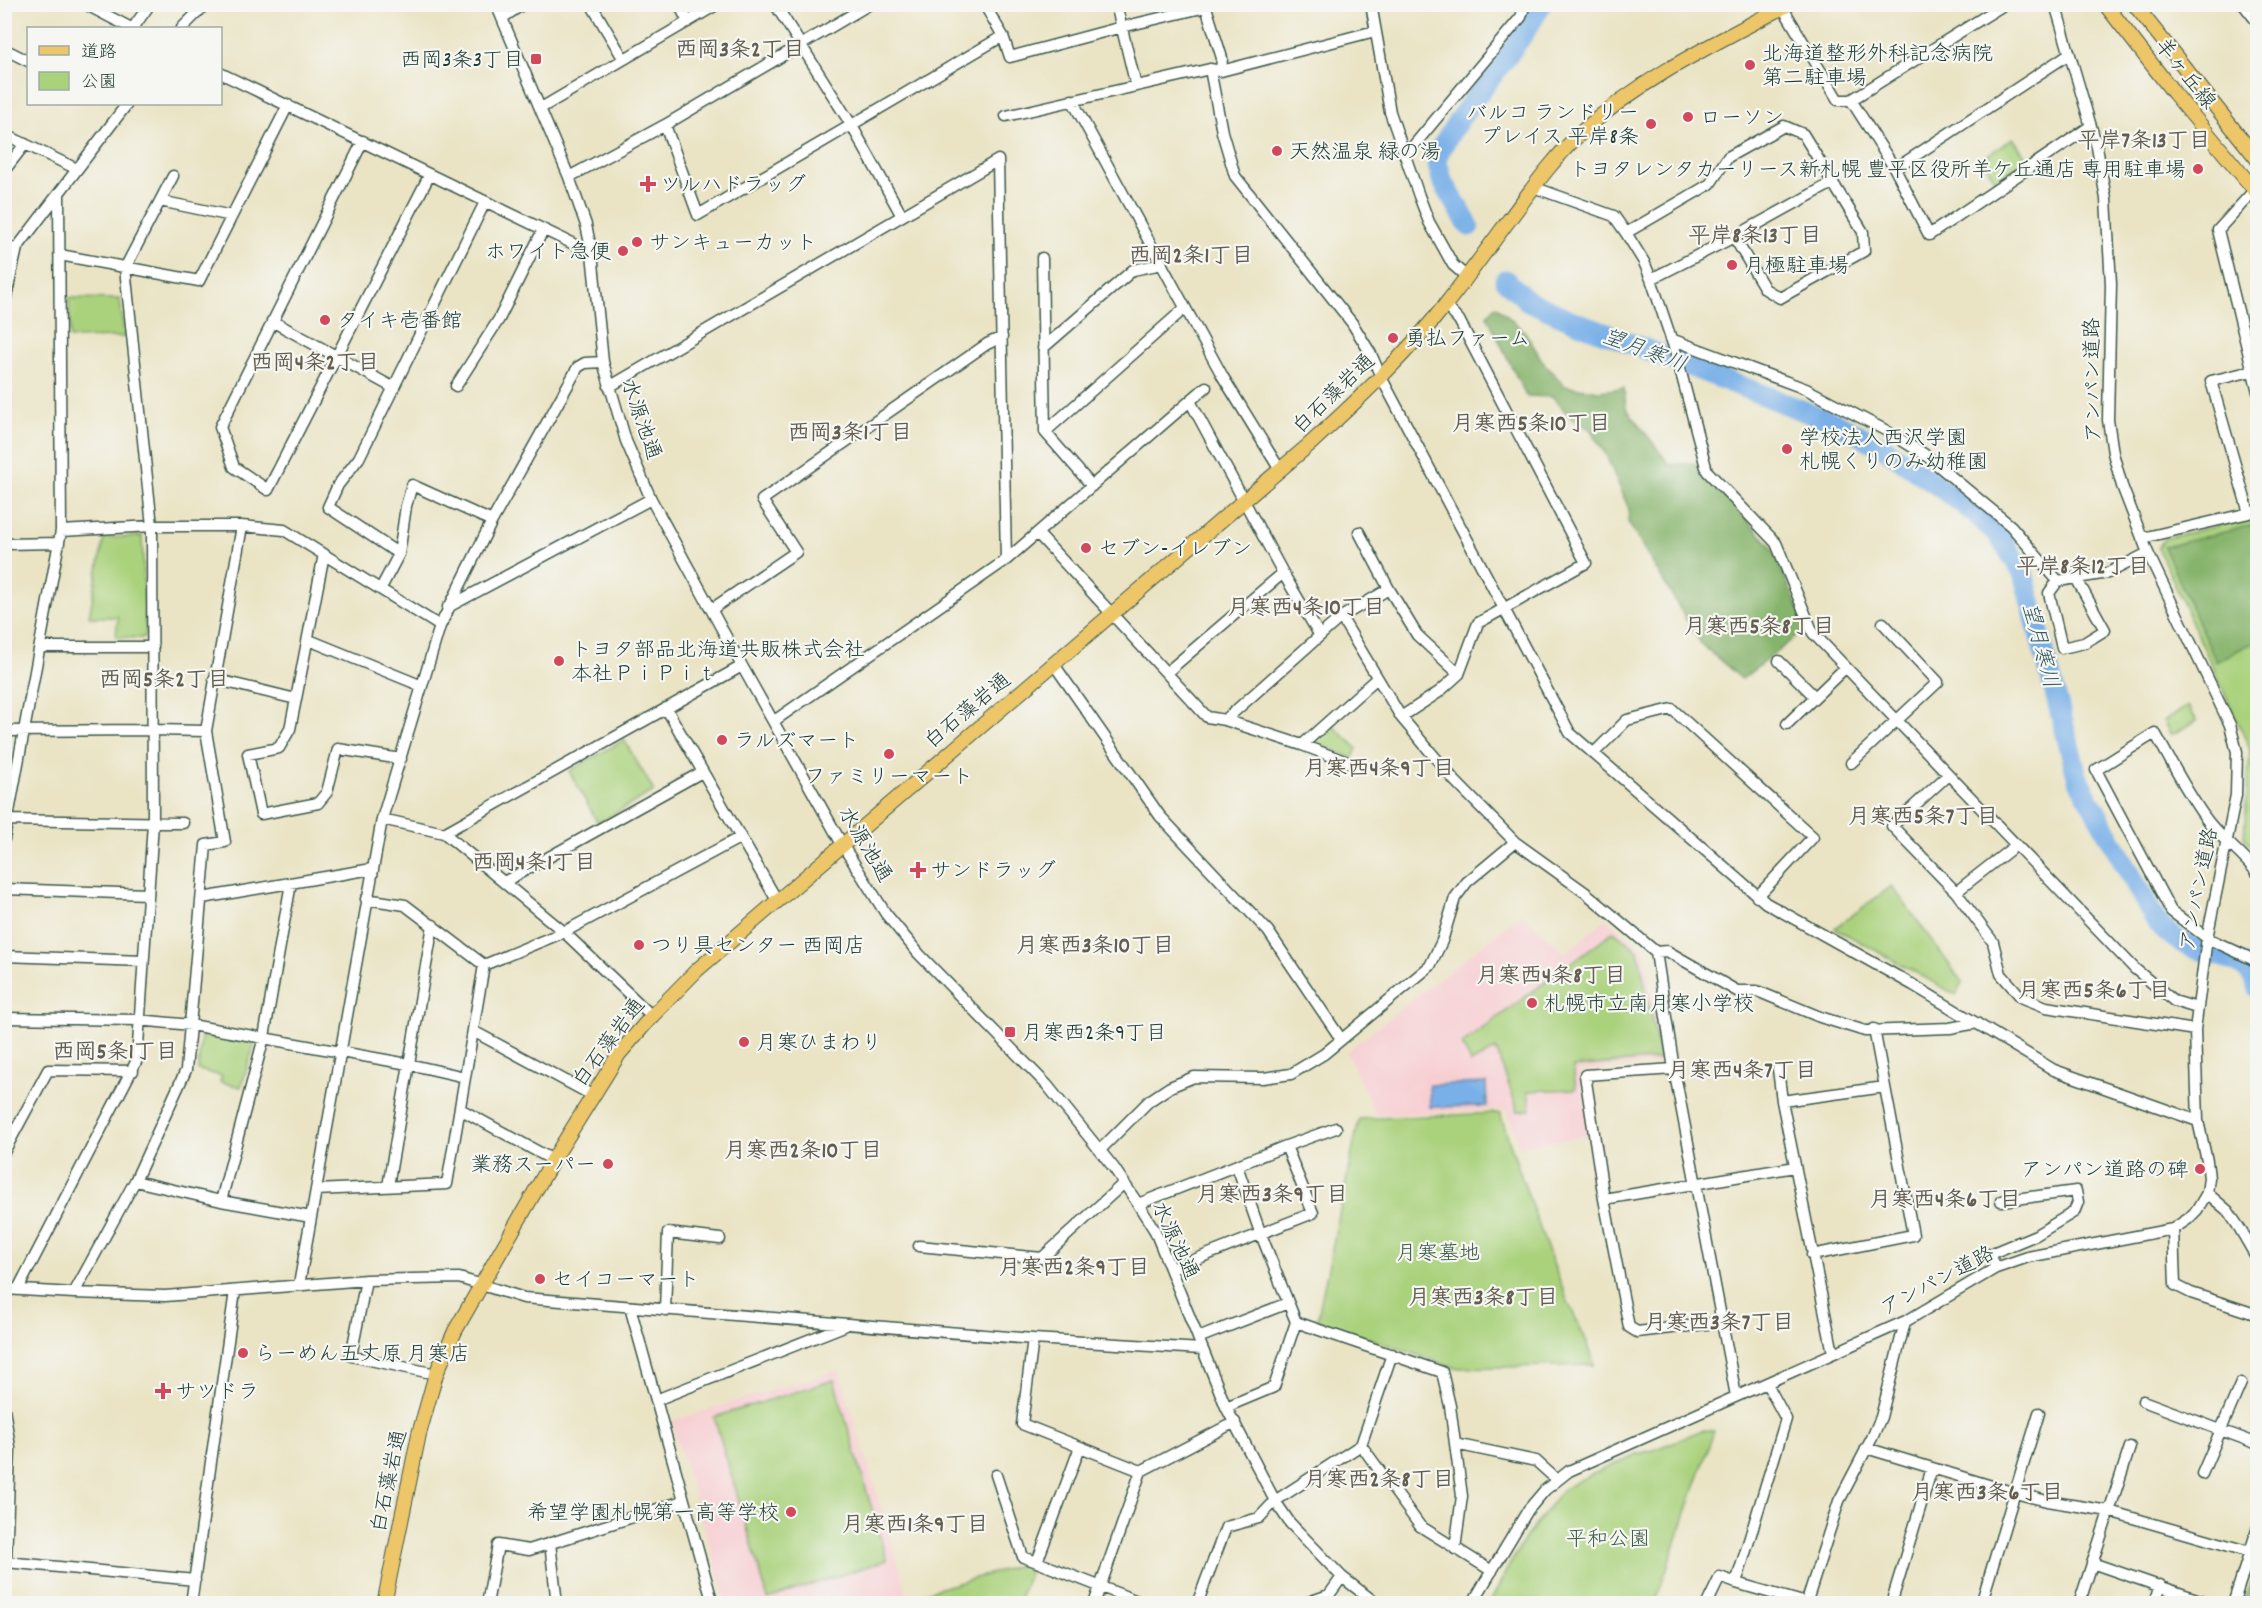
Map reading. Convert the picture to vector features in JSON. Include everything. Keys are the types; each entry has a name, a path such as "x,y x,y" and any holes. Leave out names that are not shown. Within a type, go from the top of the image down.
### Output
{"main road":[{"name":"羊ヶ丘線","path":"2105,4 2174,93 2256,190"},
{"name":"羊ヶ丘線","path":"2134,4 2258,160"},
{"name":"白石藻岩通","path":"384,1604 419,1434 436,1374 455,1331 592,1095 620,1054 652,1016 697,970 1310,444 1381,377 1445,305 1533,187 1583,131 1620,100 1656,75 1786,6"}],"street":[{"path":"85,4 130,27"},
{"path":"133,27 150,4"},
{"path":"183,27 206,4"},
{"name":"水源池通","path":"496,4 541,108 586,225 592,253 603,362 626,441 651,499 742,666 843,846 892,922 919,954 1047,1085 1100,1150 1138,1204 1155,1231 1226,1407 1275,1501 1290,1522 1342,1577 1377,1604"},
{"path":"502,18 523,4"},
{"path":"591,4 623,58"},
{"path":"679,4 688,22"},
{"path":"541,108 718,4"},
{"path":"775,4 852,126 902,216"},
{"path":"569,177 665,125 870,4"},
{"path":"984,4 1003,36 1011,57 1206,6 1222,58 1215,70 1222,132 1236,176 1352,323 1371,354 1381,377 1570,733 1757,897 1977,1023 2054,1070 2198,1120"},
{"path":"1116,4 1136,86"},
{"path":"1371,4 1390,112 1405,156 1429,222 1453,265 1467,277"},
{"path":"1405,156 1521,17 1526,4"},
{"path":"1786,6 1838,100 1851,100 2005,4"},
{"name":"アンパン道路","path":"1472,1604 1528,1510 1545,1490 1569,1471 1905,1322 1996,1268 2028,1257 2173,1229 2197,1210 2207,1193 2209,1169 2198,1120 2195,1029 2203,962 2235,795 2237,752 2230,725 2148,553 2122,486 2113,453 2108,420 2111,285 2106,199 2097,147 2055,4"},
{"path":"2243,4 2258,23"},
{"path":"1006,116 1215,70 1375,31"},
{"path":"665,125 698,215 1003,36"},
{"path":"4,49 27,60"},
{"path":"1895,169 2068,54"},
{"path":"222,74 592,253"},
{"path":"1072,100 1223,377 1280,470"},
{"path":"1851,100 1895,169 1929,235 2091,126"},
{"path":"4,306 17,248 122,105"},
{"path":"60,255 200,281 288,105"},
{"path":"1626,233 1710,184 1728,157 1784,126 1803,134 1863,232 1864,251 1780,298 1765,289 1734,237"},
{"path":"4,134 77,169"},
{"path":"363,141 220,427 234,467 268,490 429,176"},
{"path":"4,171 25,144"},
{"path":"609,387 998,160 1006,560"},
{"path":"18,1290 137,1060 153,823 152,526 125,268 173,176"},
{"path":"1651,279 1832,183"},
{"path":"1533,187 1614,216 1626,233 1644,262 1651,279 1683,377 1707,471 1776,543 1813,633 2135,969 2174,1001 2197,1008"},
{"path":"2256,190 2218,230 2258,392"},
{"path":"4,839 61,531 59,193"},
{"path":"160,201 232,216"},
{"path":"399,554 328,507 338,484 359,458 485,202"},
{"path":"456,386 499,320 543,230"},
{"path":"4,249 17,248"},
{"path":"1042,258 1045,432 1092,486"},
{"path":"1043,348 1133,270 1162,264"},
{"path":"1401,717 1439,692 1459,674 1478,623 1586,563 1459,320 1445,305"},
{"path":"1045,432 1185,308"},
{"path":"272,321 394,388"},
{"path":"712,609 796,552 762,500 987,345 1002,338"},
{"path":"1673,344 1806,389 1876,425 1924,454 2011,526 2058,581"},
{"path":"300,1285 366,899 382,819 440,626 492,521 578,368 585,363 603,362"},
{"path":"2142,538 2254,512 2211,381 2252,371"},
{"path":"774,721 1006,560 1206,387"},
{"path":"1190,401 1245,500 1282,573 1320,636"},
{"path":"381,588 399,554 406,506 412,485 492,521"},
{"path":"448,607 651,499"},
{"path":"61,531 152,526 242,526 284,530 440,626"},
{"path":"74,1293 135,1181 186,1070 206,845 225,842 206,731 242,526"},
{"path":"1359,532 1389,589 1417,635 1459,674"},
{"path":"1038,534 1207,717 1225,720 1350,763"},
{"path":"4,544 59,543"},
{"path":"2076,578 2105,630 2084,643 2062,648 2049,593 2058,581 2076,578 2108,573 2148,553"},
{"path":"324,554 290,729 279,748 248,754 261,814 318,803 327,792 338,749 401,759"},
{"path":"1166,673 1282,573"},
{"path":"1225,720 1341,617 1389,589"},
{"path":"1341,617 1401,717 1455,781 1515,842 1586,893 1656,952 1674,1069 1724,1322 1736,1396"},
{"path":"1851,763 1938,682 1883,623"},
{"path":"309,640 422,686"},
{"path":"40,647 153,647"},
{"path":"1779,661 1815,697"},
{"path":"1053,663 1160,816 1268,932 1341,1039"},
{"path":"444,833 742,666"},
{"path":"1787,724 1845,668"},
{"path":"1302,745 1377,678"},
{"path":"214,679 296,699"},
{"path":"666,708 778,902"},
{"path":"1594,753 1627,720 1672,710 1813,837 1757,897"},
{"path":"4,731 24,733 206,731"},
{"path":"2258,874 2249,862 2208,822 2155,733 2096,770 2171,911 2207,941 2252,959 2258,964"},
{"path":"504,882 702,772"},
{"path":"1948,775 1892,826 1956,892 1994,942 2001,974 2020,997 2046,1007 2195,1029"},
{"path":"382,819 444,833 564,932 652,1016"},
{"path":"6,820 183,823"},
{"path":"484,965 564,932 741,837"},
{"path":"1100,1150 1149,1101 1170,1087 1194,1077 1263,1078 1291,1074 1324,1054 1430,966 1442,941 1455,898 1467,882 1515,842"},
{"path":"1956,892 2016,845"},
{"path":"202,898 372,869"},
{"path":"221,1201 264,1037 291,883"},
{"path":"4,889 148,894"},
{"path":"366,899 405,905 484,965"},
{"path":"388,1186 433,925"},
{"path":"1656,952 1666,951 1737,992 1757,990 1820,1017 1865,1031 1950,1028 1977,1023"},
{"path":"4,956 143,961"},
{"path":"316,1190 447,1184 484,965"},
{"path":"4,1018 138,1020 191,1025 408,1064 465,1077"},
{"path":"1812,1255 1913,1236 1874,1029"},
{"path":"473,1031 592,1095"},
{"path":"1674,1069 1585,1075 1604,1199 1629,1327 1637,1332 1724,1322"},
{"path":"1778,1069 1782,1101 1833,1353"},
{"path":"4,1152 48,1070 133,1071"},
{"path":"1782,1101 1885,1087"},
{"path":"460,1109 553,1160"},
{"path":"1138,1204 1336,1128"},
{"path":"1171,1269 1313,1213 1286,1146"},
{"path":"1226,1407 1274,1387 1296,1322 1260,1232 1237,1166"},
{"path":"1604,1199 1795,1167"},
{"path":"135,1181 221,1201 311,1217"},
{"path":"919,1246 1042,1258 1124,1183"},
{"path":"1996,1268 1990,1254 2036,1235 2074,1212 2078,1202 2076,1191 2001,1201"},
{"path":"2207,1193 2228,1211 2258,1260"},
{"path":"2173,1229 2175,1285 2191,1293 2258,1315"},
{"path":"665,1310 668,1233 720,1239"},
{"path":"4,1289 165,1296 300,1285 459,1278 524,1298 1033,1339 1202,1349"},
{"path":"366,1281 351,1356 436,1374"},
{"path":"192,1604 235,1291"},
{"path":"1198,1338 1288,1303"},
{"path":"630,1307 713,1604"},
{"path":"1296,1322 1442,1372 1450,1406 1462,1496 1455,1549"},
{"path":"1707,1604 1720,1577 1808,1603 1839,1501 1881,1417 1905,1322"},
{"path":"656,1400 847,1325"},
{"path":"1033,1339 1022,1424 1141,1471"},
{"path":"1197,1604 1226,1527 1259,1518 1275,1501 1361,1445 1392,1354"},
{"path":"2202,1474 2241,1383"},
{"path":"1736,1582 1786,1419 1767,1384"},
{"path":"2143,1401 2258,1444"},
{"path":"4,1408 7,1448 6,1562 195,1580"},
{"path":"1981,1604 2039,1413"},
{"path":"1094,1604 1141,1471 1234,1422"},
{"path":"1455,1444 1536,1461 1557,1480"},
{"path":"1361,1445 1420,1526 1492,1571"},
{"path":"1037,1562 1080,1447"},
{"path":"2079,1604 2130,1447"},
{"path":"1866,1448 2015,1493 2047,1501 2109,1511 2250,1552"},
{"path":"1891,1604 1932,1468"},
{"path":"996,1475 1023,1557 1145,1604"},
{"path":"487,1604 498,1545 528,1550 683,1501"},
{"path":"2233,1604 2258,1527"},
{"path":"550,1543 557,1604"},
{"path":"2092,1563 2211,1604"},
{"path":"1302,1604 1329,1595 1342,1577"},
{"path":"2154,1604 2160,1585"}],"shaded area":[{"name":"札幌市立南月寒小学校","path":"1522,914 1565,953 1606,919 1643,949 1666,1063 1579,1071 1590,1135 1520,1147 1506,1110 1376,1115 1346,1052"},
{"name":"希望学園札幌第一高等学校","path":"839,1370 910,1603 727,1603 671,1421"}],"green space":[{"path":"2013,138 2028,160 1996,181 1982,159"},
{"path":"69,298 120,299 124,337 70,338"},
{"path":"1496,306 1525,332 1543,362 1565,386 1599,391 1624,388 1626,408 1670,465 1694,463 1771,546 1807,628 1742,679 1701,644 1628,522 1629,509 1606,455 1590,429 1571,418 1553,397 1526,396 1487,316"},
{"path":"2257,516 2257,857 2244,837 2250,749 2158,548 2164,539"},
{"path":"2257,524 2257,640 2216,662 2164,547"},
{"path":"142,536 146,635 142,638 116,637 118,617 89,617 104,538"},
{"path":"2188,706 2197,721 2171,735 2163,721"},
{"path":"1331,724 1357,748 1353,758 1314,743 1313,741"},
{"path":"624,740 654,791 598,823 569,771"},
{"path":"1892,886 1962,982 1956,995 1835,928"},
{"path":"1614,931 1638,951 1660,1059 1573,1067 1576,1089 1528,1091 1531,1110 1518,1111 1496,1049 1471,1063 1462,1044"},
{"path":"206,1034 252,1041 254,1046 241,1087 220,1082 222,1076 198,1070 201,1036"},
{"name":"月寒墓地","path":"1500,1113 1548,1251 1589,1347 1594,1365 1456,1368 1317,1321 1359,1119"},
{"name":"希望学園札幌第一高等学校","path":"834,1380 887,1560 768,1599 714,1417"},
{"name":"平和公園","path":"1702,1430 1714,1431 1655,1603 1490,1603 1526,1537 1562,1490 1637,1454 1657,1449"},
{"path":"1023,1564 1032,1565 1018,1603 931,1603 927,1592"},
{"path":"2257,1566 2257,1603 2244,1603 2256,1569"}],"water":[{"path":"1486,1083 1487,1106 1430,1107 1429,1085"}],"waterway":[{"name":"望月寒川","path":"1469,226 1442,180 1436,158 1472,101 1524,32 1541,4"},
{"name":"望月寒川","path":"1505,280 1528,301 1571,320 1840,425 1886,449 1962,503 1997,533 2023,573 2078,779 2156,921 2184,944 2240,964 2254,978 2258,989"}],"place":[{"name":"西岡3条3丁目","path":"536,59"},
{"name":"北海道整形外科記念病院 第二駐車場","path":"1750,65"},
{"name":"ローソン","path":"1688,117"},
{"name":"バルコ ランドリー プレイス 平岸8条","path":"1651,124"},
{"name":"天然温泉 緑の湯","path":"1277,151"},
{"name":"トヨタレンタカーリース新札幌 豊平区役所羊ケ丘通店 専用駐車場","path":"2198,169"},
{"name":"ツルハドラッグ","path":"648,184"},
{"name":"サンキューカット","path":"637,242"},
{"name":"ホワイト急便","path":"623,251"},
{"name":"月極駐車場","path":"1732,265"},
{"name":"タイキ壱番館","path":"325,320"},
{"name":"勇払ファーム","path":"1393,338"},
{"name":"学校法人西沢学園 札幌くりのみ幼稚園","path":"1787,449"},
{"name":"セブン-イレブン","path":"1086,548"},
{"name":"トヨタ部品北海道共販株式会社 本社ＰｉＰｉｔ","path":"559,661"},
{"name":"ラルズマート","path":"722,740"},
{"name":"ファミリーマート","path":"889,754"},
{"name":"サンドラッグ","path":"918,870"},
{"name":"つり具センター 西岡店","path":"639,945"},
{"name":"札幌市立南月寒小学校","path":"1532,1003"},
{"name":"月寒西2条9丁目","path":"1010,1032"},
{"name":"月寒ひまわり","path":"744,1042"},
{"name":"業務スーパー","path":"608,1164"},
{"name":"アンパン道路の碑","path":"2200,1169"},
{"name":"セイコーマート","path":"540,1279"},
{"name":"らーめん五丈原 月寒店","path":"243,1353"},
{"name":"サツドラ","path":"163,1391"},
{"name":"希望学園札幌第一高等学校","path":"791,1512"}],"district":[{"name":"西岡3条2丁目","path":"740,48"},
{"name":"平岸7条13丁目","path":"2144,139"},
{"name":"平岸8条13丁目","path":"1755,234"},
{"name":"西岡2条1丁目","path":"1191,254"},
{"name":"西岡4条2丁目","path":"315,361"},
{"name":"月寒西5条10丁目","path":"1531,422"},
{"name":"西岡3条1丁目","path":"850,431"},
{"name":"平岸8条12丁目","path":"2083,565"},
{"name":"月寒西4条10丁目","path":"1306,606"},
{"name":"月寒西5条8丁目","path":"1759,625"},
{"name":"西岡5条2丁目","path":"164,678"},
{"name":"月寒西4条9丁目","path":"1379,767"},
{"name":"月寒西5条7丁目","path":"1923,815"},
{"name":"西岡4条1丁目","path":"534,861"},
{"name":"月寒西3条10丁目","path":"1095,944"},
{"name":"月寒西4条8丁目","path":"1551,974"},
{"name":"月寒西5条6丁目","path":"2094,989"},
{"name":"西岡5条1丁目","path":"115,1050"},
{"name":"月寒西4条7丁目","path":"1742,1069"},
{"name":"月寒西2条10丁目","path":"803,1149"},
{"name":"月寒西3条9丁目","path":"1272,1193"},
{"name":"月寒西4条6丁目","path":"1945,1198"},
{"name":"月寒西2条9丁目","path":"1074,1266"},
{"name":"月寒西3条8丁目","path":"1483,1296"},
{"name":"月寒西3条7丁目","path":"1719,1321"},
{"name":"月寒西2条8丁目","path":"1379,1478"},
{"name":"月寒西3条6丁目","path":"1987,1491"},
{"name":"月寒西1条9丁目","path":"915,1523"}]}
